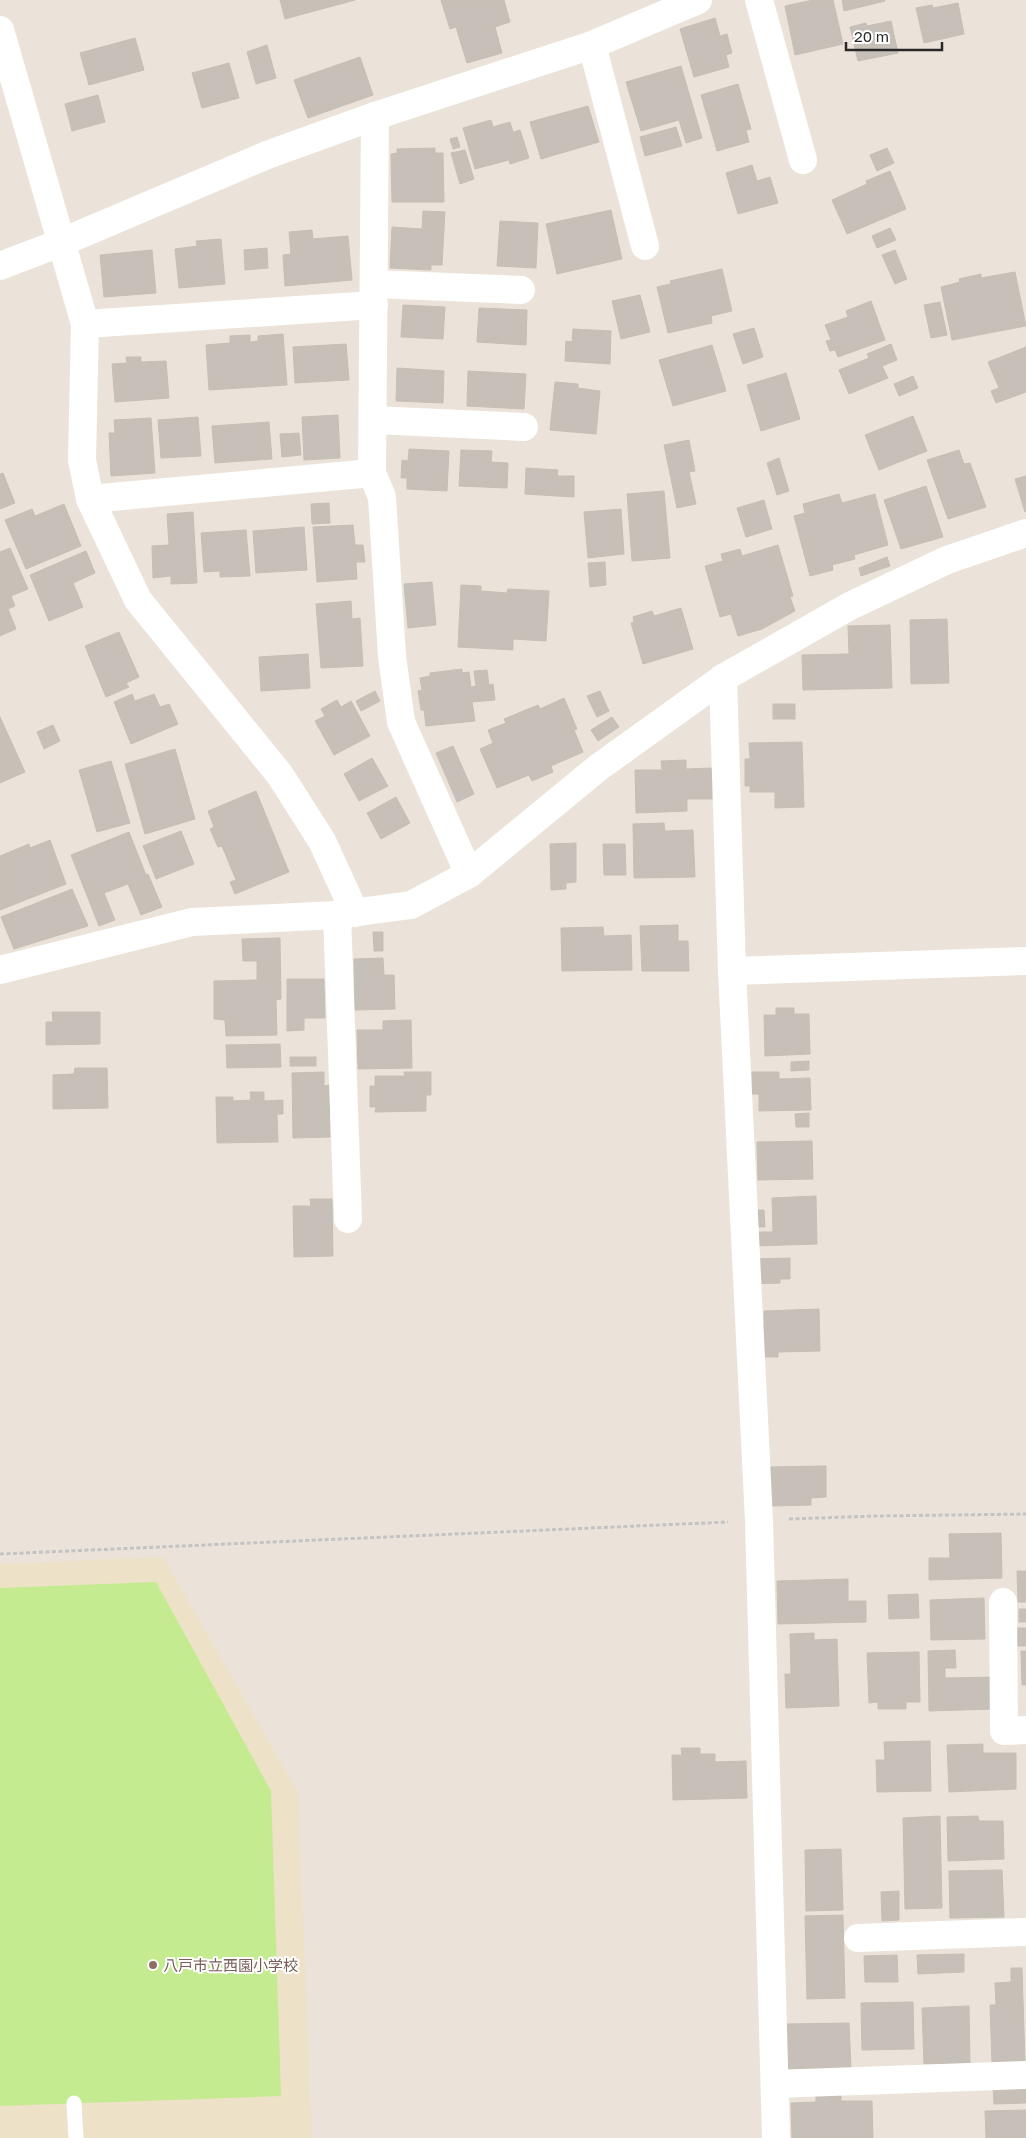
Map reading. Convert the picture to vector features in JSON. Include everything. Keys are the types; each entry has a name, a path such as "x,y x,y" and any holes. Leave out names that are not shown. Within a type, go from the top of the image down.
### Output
{"street":[{"path":"760,0 803,160"},
{"path":"0,266 60,243 267,155 375,116 592,45 687,2"},
{"path":"2,40 84,324 82,460 90,499 138,600 280,775 322,841 346,914 348,1218"},
{"path":"592,45 645,246"},
{"path":"375,116 372,473 382,497 392,656 401,722 469,874"},
{"path":"84,324 374,294 522,290"},
{"path":"373,420 524,427"},
{"path":"90,499 372,473"},
{"path":"0,970 192,922 346,914 411,905 469,874 598,767 723,678 850,606 947,560 1026,533"},
{"path":"723,678 732,971 759,1521 776,2138"},
{"path":"732,971 1026,961"},
{"path":"1003,1602 1004,1730 1026,1730"},
{"path":"858,1938 1026,1932"},
{"path":"775,2084 1026,2075"}],"lane":[{"path":"74,2103 76,2138"}],"path":[{"path":"0,1554 876,1516 1026,1514"}],"shaded area":[{"name":"八戸市立西園小学校","path":"163,1557 298,1792 312,2138 0,2138 0,1564"}],"green space":[{"name":"八戸市立西園小学校","path":"156,1582 271,1791 281,2096 0,2106 0,1588"}],"building":[{"path":"280,0 355,0 285,19"},
{"path":"441,0 504,0 510,22 495,27 502,53 467,63 456,27 450,29"},
{"path":"813,0 833,0 843,44 795,55 785,6"},
{"path":"842,0 884,0 885,1 844,11"},
{"path":"958,3 964,34 924,43 916,8 932,5 933,8"},
{"path":"715,18 720,36 727,34 732,53 726,55 729,67 694,77 680,29"},
{"path":"891,21 898,53 858,61 850,27 866,23 867,26"},
{"path":"135,38 144,70 89,85 80,53"},
{"path":"267,45 276,78 256,84 247,52"},
{"path":"360,57 373,95 308,118 294,80"},
{"path":"229,63 239,98 202,108 192,73"},
{"path":"681,66 702,138 686,143 679,120 641,131 626,82"},
{"path":"738,84 751,129 746,130 749,142 717,151 701,95"},
{"path":"98,95 105,122 72,131 65,104"},
{"path":"588,106 599,142 541,159 530,122"},
{"path":"491,120 493,127 510,122 513,132 520,130 529,158 510,164 509,160 475,169 463,128"},
{"path":"676,127 682,146 645,156 640,137"},
{"path":"457,137 460,147 453,149 450,139"},
{"path":"435,148 435,153 443,153 444,202 392,202 391,154 397,153 397,149"},
{"path":"887,148 894,163 877,171 870,155"},
{"path":"465,150 474,179 460,184 451,153"},
{"path":"752,165 757,181 770,177 778,203 738,214 726,173"},
{"path":"890,171 906,209 847,234 832,200 867,184 866,181"},
{"path":"611,210 622,259 557,274 546,224"},
{"path":"423,211 445,212 442,265 431,265 431,270 390,268 392,227 422,229"},
{"path":"500,221 538,223 536,268 497,266"},
{"path":"890,228 896,240 877,248 872,236"},
{"path":"312,230 313,239 348,236 352,280 285,286 283,255 291,254 289,232"},
{"path":"221,239 225,284 179,288 175,249 197,246 196,241"},
{"path":"267,248 268,268 245,270 244,250"},
{"path":"152,250 156,293 104,297 100,255"},
{"path":"895,250 907,279 895,284 882,255"},
{"path":"722,269 732,311 711,316 712,323 668,333 657,287 671,284 670,281"},
{"path":"1015,272 1026,326 952,340 941,287 960,282 959,279 981,274 981,278"},
{"path":"640,295 650,332 621,339 612,301"},
{"path":"871,301 885,340 838,357 835,350 830,351 826,341 831,340 825,325 848,317 846,311"},
{"path":"940,302 947,335 931,338 924,305"},
{"path":"403,305 445,307 443,339 401,337"},
{"path":"479,308 527,310 526,345 477,342"},
{"path":"754,328 763,357 743,364 733,334"},
{"path":"573,329 611,331 610,364 565,361 566,341 572,342"},
{"path":"283,334 287,385 209,390 206,345 230,343 230,336 250,335 250,342 258,341 258,336"},
{"path":"346,344 349,380 295,383 293,347"},
{"path":"891,344 897,360 882,366 888,378 849,394 839,370 869,358 867,354"},
{"path":"712,345 726,391 673,406 659,360"},
{"path":"1026,347 1026,392 996,403 991,391 999,388 988,362"},
{"path":"126,357 141,357 141,362 166,361 169,398 115,402 112,364 127,363"},
{"path":"397,368 444,371 443,403 396,401"},
{"path":"468,371 526,374 524,409 467,406"},
{"path":"786,373 800,419 761,431 747,385"},
{"path":"913,376 918,388 899,396 894,384"},
{"path":"555,382 578,384 578,388 600,391 596,434 550,430"},
{"path":"338,415 340,458 304,460 302,417"},
{"path":"913,416 927,451 879,470 865,435"},
{"path":"198,417 201,456 161,458 158,420"},
{"path":"151,418 155,473 111,476 109,433 115,433 114,420"},
{"path":"269,422 272,459 215,463 212,426"},
{"path":"299,433 301,455 282,457 280,434"},
{"path":"689,440 695,471 689,472 696,504 677,508 664,445"},
{"path":"409,449 449,451 447,491 407,489 407,478 401,478 402,460 408,461"},
{"path":"461,450 492,451 491,462 508,463 507,488 459,486"},
{"path":"959,450 964,464 970,463 986,507 948,519 927,460"},
{"path":"779,458 789,491 777,495 767,463"},
{"path":"526,468 558,470 557,476 574,476 574,497 525,494"},
{"path":"3,473 15,503 0,509 0,474"},
{"path":"1026,476 1026,511 1025,512 1015,479"},
{"path":"926,486 943,537 901,549 884,500"},
{"path":"664,491 670,558 632,561 627,494"},
{"path":"839,494 842,503 875,494 888,545 854,555 855,559 832,565 833,570 810,576 794,516 805,513 803,504"},
{"path":"764,500 772,529 746,537 737,508"},
{"path":"329,503 330,523 312,524 311,504"},
{"path":"64,504 81,546 26,569 5,520 32,509 35,516"},
{"path":"621,509 624,554 588,558 584,512"},
{"path":"193,512 197,583 171,584 171,576 153,578 152,546 169,545 167,514"},
{"path":"353,525 355,545 363,545 365,562 356,562 357,579 317,582 313,527"},
{"path":"304,527 307,570 256,573 253,531"},
{"path":"246,530 250,576 220,577 220,571 204,572 201,533"},
{"path":"778,545 793,596 790,597 795,611 762,629 738,636 731,614 720,617 705,566 723,561 721,554 740,549 742,556"},
{"path":"10,548 28,589 11,596 15,606 8,609 16,629 0,636 0,552"},
{"path":"86,551 95,573 73,583 83,607 49,621 30,575"},
{"path":"887,557 890,566 861,576 859,568"},
{"path":"605,562 606,585 590,587 588,563"},
{"path":"432,582 436,625 408,628 404,584"},
{"path":"461,585 481,586 481,591 507,593 508,589 549,591 546,641 513,639 513,650 458,647"},
{"path":"351,601 352,619 360,618 363,666 321,668 316,604"},
{"path":"681,608 693,649 643,664 631,623 634,622 633,617 652,611 654,616"},
{"path":"947,619 949,683 911,684 910,620"},
{"path":"890,625 892,688 803,690 802,655 849,654 848,626"},
{"path":"119,632 139,677 126,683 129,687 106,697 85,646"},
{"path":"308,654 310,688 261,691 259,657"},
{"path":"462,669 462,673 469,672 471,687 476,686 474,671 487,670 489,685 493,684 495,700 472,702 475,721 426,726 424,710 421,710 418,691 422,690 420,678 430,676 430,673"},
{"path":"375,691 380,701 361,711 356,701"},
{"path":"600,691 609,711 597,717 587,696"},
{"path":"132,694 135,701 154,694 160,707 169,704 178,724 131,744 114,702"},
{"path":"564,698 577,729 574,730 583,752 551,766 553,772 532,781 529,775 497,788 480,749 493,743 488,730 506,723 504,719 538,705 540,709"},
{"path":"337,700 341,707 351,701 370,736 334,755 315,721 325,716 321,709"},
{"path":"773,704 795,704 795,719 773,719"},
{"path":"0,717 25,772 0,783"},
{"path":"612,717 619,727 598,741 591,730"},
{"path":"53,725 60,741 44,749 37,732"},
{"path":"802,742 804,807 775,808 775,792 750,792 750,786 745,786 745,759 750,759 749,743"},
{"path":"453,746 474,794 457,802 436,753"},
{"path":"175,749 195,819 145,834 125,764"},
{"path":"372,758 388,786 359,801 344,774"},
{"path":"686,760 686,769 712,768 713,799 687,799 687,811 636,813 635,770 662,770 661,761"},
{"path":"111,761 130,823 97,832 79,770"},
{"path":"256,791 289,872 235,894 230,882 236,880 222,846 218,847 210,829 214,827 208,811"},
{"path":"396,797 410,823 381,839 367,813"},
{"path":"664,823 665,831 693,830 695,877 634,878 633,824"},
{"path":"181,831 194,864 156,879 143,846"},
{"path":"129,832 146,875 148,874 162,907 141,915 128,884 104,893 115,920 99,926 71,855"},
{"path":"50,840 66,884 0,910 0,856 29,844 30,848"},
{"path":"576,843 576,882 566,883 566,889 551,890 550,844"},
{"path":"603,844 625,844 626,875 604,875"},
{"path":"72,889 88,926 14,949 1,917"},
{"path":"678,925 678,941 688,941 689,971 642,971 640,926"},
{"path":"603,927 604,936 631,935 632,970 562,971 561,928"},
{"path":"373,932 383,932 383,951 374,951"},
{"path":"280,938 281,999 276,1000 277,1035 226,1036 225,1020 214,1019 214,981 257,980 257,961 243,961 242,939"},
{"path":"383,958 384,975 394,975 395,1009 355,1010 354,959"},
{"path":"287,979 324,979 325,1018 304,1018 304,1030 287,1031"},
{"path":"776,1008 794,1008 794,1014 809,1014 810,1054 765,1056 764,1015 776,1015"},
{"path":"52,1012 100,1012 100,1044 46,1045 46,1022 53,1022"},
{"path":"411,1020 412,1068 358,1069 357,1030 383,1030 383,1021"},
{"path":"280,1044 281,1067 227,1068 226,1045"},
{"path":"290,1057 316,1057 316,1066 290,1066"},
{"path":"809,1061 809,1070 791,1071 791,1062"},
{"path":"75,1068 107,1068 108,1108 53,1109 53,1075 74,1074"},
{"path":"324,1072 324,1086 329,1085 330,1137 293,1138 292,1073"},
{"path":"404,1072 431,1072 431,1095 426,1095 426,1111 375,1112 376,1107 370,1107 370,1086 375,1086 375,1076 405,1076"},
{"path":"752,1072 779,1072 779,1079 810,1078 811,1110 759,1111 759,1094 752,1094"},
{"path":"250,1092 264,1092 264,1101 283,1100 283,1114 277,1114 278,1142 217,1143 216,1097 233,1097 233,1101 251,1100"},
{"path":"809,1113 809,1127 796,1127 795,1114"},
{"path":"812,1141 813,1179 758,1180 757,1142"},
{"path":"816,1196 817,1244 753,1246 753,1232 773,1232 772,1198"},
{"path":"310,1199 332,1199 333,1256 294,1257 293,1206 311,1206"},
{"path":"750,1210 764,1210 765,1227 750,1227"},
{"path":"790,1258 790,1279 780,1279 780,1283 753,1284 752,1259"},
{"path":"819,1309 820,1351 778,1352 778,1357 757,1357 756,1325 764,1324 764,1311"},
{"path":"826,1466 826,1497 811,1498 811,1505 771,1506 770,1467"},
{"path":"1001,1533 1002,1578 929,1580 929,1558 950,1558 949,1534"},
{"path":"1017,1571 1026,1571 1026,1602 1018,1602"},
{"path":"848,1579 848,1601 866,1601 866,1622 778,1624 777,1581"},
{"path":"918,1594 919,1618 889,1619 888,1595"},
{"path":"984,1598 985,1639 931,1640 930,1600"},
{"path":"1019,1609 1026,1609 1026,1622 1019,1622"},
{"path":"1017,1628 1026,1628 1026,1646 1017,1646"},
{"path":"814,1633 814,1640 837,1639 839,1706 786,1708 785,1674 791,1674 790,1634"},
{"path":"955,1650 956,1668 945,1668 945,1678 994,1677 995,1709 929,1711 928,1651"},
{"path":"1021,1651 1026,1651 1026,1685 1022,1685"},
{"path":"919,1652 920,1702 906,1702 906,1709 878,1709 878,1702 869,1703 867,1653"},
{"path":"930,1741 931,1791 877,1792 876,1760 885,1760 884,1742"},
{"path":"983,1744 983,1753 1016,1753 1016,1789 949,1792 947,1745"},
{"path":"681,1748 700,1748 700,1754 715,1754 715,1762 746,1761 747,1798 673,1800 672,1755 682,1755"},
{"path":"940,1816 942,1908 905,1909 903,1818"},
{"path":"978,1816 979,1821 1003,1821 1004,1859 948,1861 947,1817"},
{"path":"841,1849 843,1910 806,1911 805,1850"},
{"path":"1002,1870 1004,1917 950,1918 949,1871"},
{"path":"899,1891 899,1920 882,1921 881,1892"},
{"path":"843,1915 845,1998 807,1999 805,1916"},
{"path":"964,1954 964,1972 918,1974 917,1955"},
{"path":"897,1955 898,1982 865,1982 864,1956"},
{"path":"1011,1968 1022,1968 1025,2062 992,2063 990,2005 996,2005 995,1983 1011,1982"},
{"path":"913,2002 914,2049 862,2050 861,2003"},
{"path":"969,2006 970,2063 924,2064 922,2008"},
{"path":"849,2023 851,2068 787,2069 786,2024"},
{"path":"1026,2086 1026,2103 994,2104 993,2087"},
{"path":"841,2095 841,2101 872,2101 873,2138 792,2138 791,2103 816,2102 816,2096"},
{"path":"1026,2110 1026,2138 986,2138 985,2111"}],"place":[{"name":"八戸市立西園小学校","path":"153,1965"}]}
